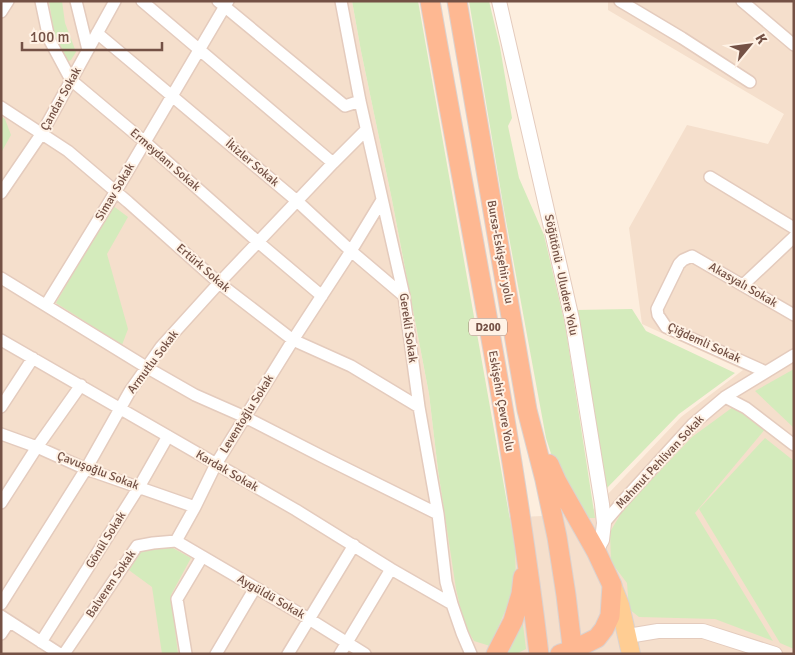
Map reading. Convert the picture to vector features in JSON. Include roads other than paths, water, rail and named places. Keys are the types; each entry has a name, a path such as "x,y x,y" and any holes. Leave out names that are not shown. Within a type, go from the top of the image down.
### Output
{"highway":[{"name":"Eskişehir Çevre Yolu","path":"430,1 515,479 539,654"},
{"name":"Bursa-Eskişehir yolu","path":"457,1 527,410 557,537 572,653"},
{"path":"527,410 557,482 581,522 612,585 610,616 604,629 596,638 572,653"},
{"path":"496,654 512,621 521,594 526,556"}],"main road":[{"path":"612,585 620,605 631,654"}],"street":[{"path":"1,12 8,1"},
{"name":"Ermeydanı Sokak","path":"41,1 49,39 71,80 322,296"},
{"path":"76,1 88,50"},
{"name":"Çandar Sokak","path":"1,193 42,133 115,1"},
{"path":"142,1 333,163"},
{"name":"Gerekli Sokak","path":"341,1 366,130 404,296 419,407 438,514 446,582 462,633 472,654"},
{"name":"Söğütönü - Uludere Yolu","path":"499,1 572,319 600,485 604,523 602,540 596,551"},
{"path":"620,1 750,82"},
{"path":"742,1 794,45"},
{"path":"224,3 345,106 360,101"},
{"name":"Simav Sokak","path":"46,305 145,142 224,3"},
{"name":"İkizler Sokak","path":"98,32 297,201 351,251 404,296"},
{"name":"Ertürk Sokak","path":"1,107 68,151 219,283 293,340 351,366 419,407"},
{"name":"Armutlu Sokak","path":"1,604 86,469 130,391 161,347 219,283 366,130"},
{"path":"710,177 794,228"},
{"path":"322,296 382,200"},
{"path":"743,285 794,237"},
{"name":"Akasyalı Sokak","path":"692,256 794,315"},
{"name":"Çiğdemli Sokak","path":"692,256 679,264 657,309 661,321 666,326 766,372"},
{"path":"1,278 146,367 196,395 245,417 438,514"},
{"name":"Leventoğlu Sokak","path":"176,541 216,464 322,296"},
{"name":"Kardak Sokak","path":"1,340 216,464 452,604"},
{"name":"Mahmut Pehlivan Sokak","path":"604,523 694,424 725,397 794,355"},
{"path":"1,407 33,358"},
{"path":"1,503 36,447 81,385"},
{"path":"725,397 746,408 794,445"},
{"name":"Çavuşoğlu Sokak","path":"1,434 86,469 195,507"},
{"name":"Gönül Sokak","path":"41,642 139,487 168,436"},
{"name":"Aygüldü Sokak","path":"176,541 366,654"},
{"name":"Balveren Sokak","path":"62,654 137,546 176,541"},
{"path":"288,654 354,546"},
{"path":"186,654 176,599 202,557"},
{"path":"340,654 390,568"},
{"path":"216,654 255,588"},
{"path":"1,634 5,619 62,654"},
{"path":"628,636 658,631 703,631 775,654"}]}
